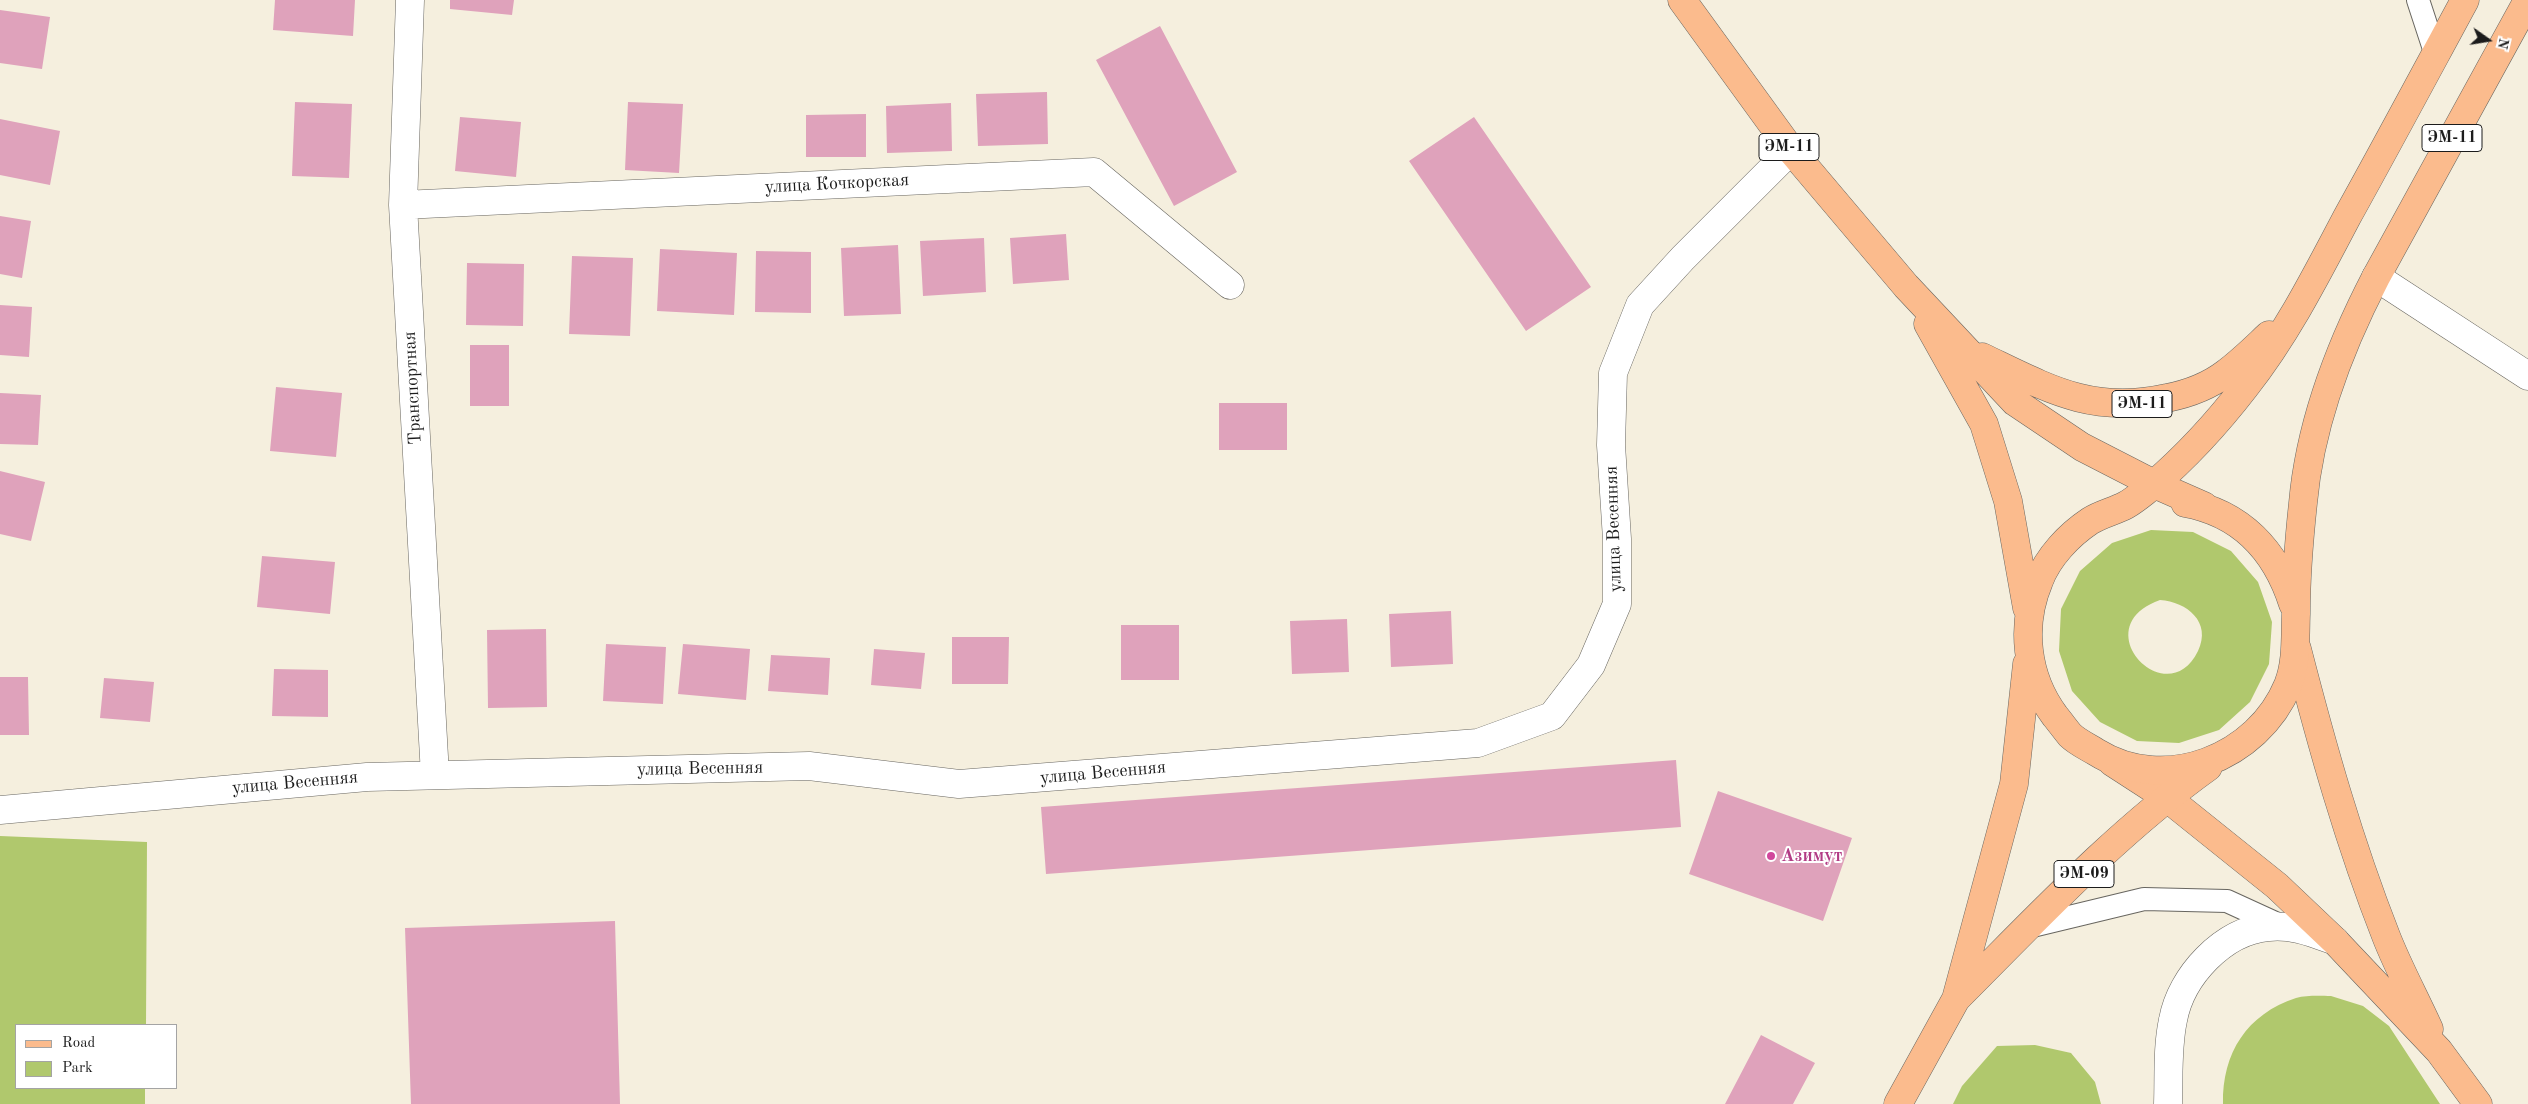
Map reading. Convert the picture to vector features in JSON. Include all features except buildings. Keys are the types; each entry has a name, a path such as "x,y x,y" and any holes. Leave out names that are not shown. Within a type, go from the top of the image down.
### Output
{"main road":[{"name":"ЭМ-11","path":"1682,0 1791,150 1906,286 2015,402 2082,447 2154,484 2239,524 2266,548 2285,579 2296,614"},
{"name":"ЭМ-11","path":"2028,616 2040,578 2060,545 2091,520 2126,505 2154,484 2201,438 2244,389 2282,336 2466,0"},
{"name":"ЭМ-11","path":"1906,286 1984,424 2008,501 2024,580 2028,616 2028,655 2043,700 2072,737 2111,762 2147,770 2184,769 2219,758 2249,740 2273,714 2289,683 2296,649 2296,614 2303,497 2315,435 2335,369 2360,308 2376,276 2528,0"},
{"name":"ЭМ-11","path":"1966,350 2045,387 2070,395 2094,402 2141,404 2186,394 2225,374 2297,309"},
{"name":"ЭМ-11","path":"2126,505 2165,500 2204,506"},
{"path":"2296,649 2324,753 2352,844 2386,938 2439,1051"},
{"name":"ЭМ-09","path":"1898,1104 1956,999 2014,784 2028,655"},
{"name":"ЭМ-09","path":"1956,999 2028,927 2166,796 2219,758"},
{"path":"2111,762 2166,796 2276,886 2335,941 2439,1051 2478,1104"}],"street":[{"name":"Транспортная","path":"410,0 403,205 435,775"},
{"name":"улица Весенняя","path":"0,810 367,777 435,775 809,766 958,784 1478,743 1552,716 1591,665 1617,604 1617,539 1611,445 1612,373 1640,305 1683,258 1791,150"},
{"name":"улица Кочкорская","path":"403,205 1094,172 1230,285"},
{"path":"2376,276 2528,376"},
{"path":"2168,1098 2168,1061 2173,1018 2187,984 2207,956 2235,936 2268,927 2303,928 2335,941"}],"lane":[{"path":"2418,0 2436,55"},
{"path":"2028,927 2144,899 2227,901 2286,928"}],"green space":[{"path":"2151,530 2193,532 2231,551 2258,582 2272,622 2269,664 2250,702 2219,730 2179,743 2137,741 2100,722 2072,691 2059,651 2061,609 2080,571 2112,543","holes":["2160,600 2188,609 2194,615 2202,631 2198,651 2184,668 2168,674 2152,670 2138,660 2130,645 2129,628 2138,613"]},
{"path":"0,836 147,842 146,1024 15,1024 15,1089 145,1089 145,1104 0,1104"},
{"path":"2331,996 2363,1006 2389,1026 2440,1104 2223,1104 2227,1068 2233,1052 2251,1025 2279,1005 2296,998"},
{"path":"2035,1045 2071,1053 2095,1082 2101,1104 1953,1104 1962,1086 1997,1046"}],"place":[{"name":"Азимут","path":"1771,856"}]}
